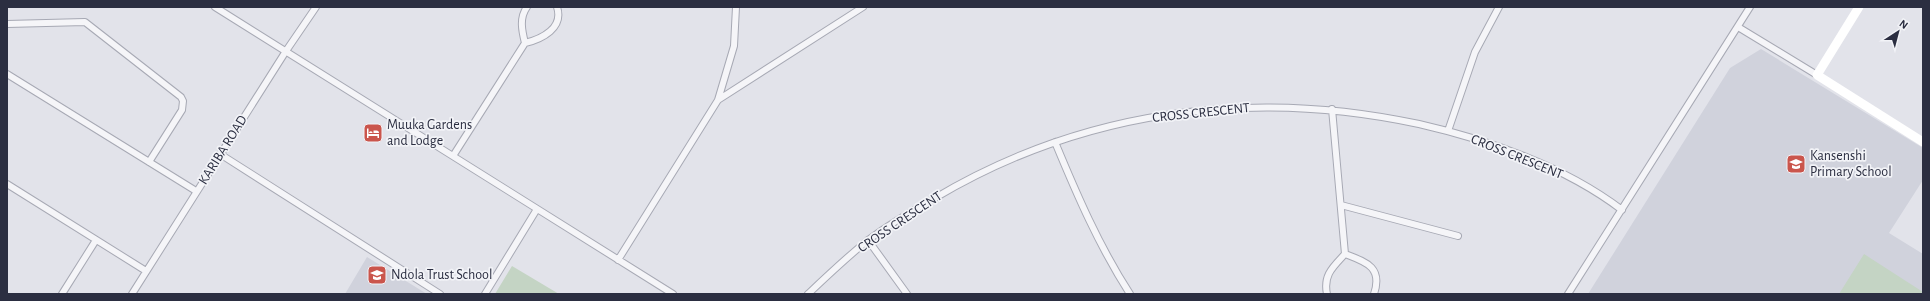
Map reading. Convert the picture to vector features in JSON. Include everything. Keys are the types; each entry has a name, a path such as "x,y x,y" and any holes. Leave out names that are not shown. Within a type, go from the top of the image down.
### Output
{"street":[{"path":"215,7 673,294"},
{"name":"KARIBA ROAD","path":"132,294 196,191 316,7"},
{"path":"525,43 522,22 524,12 527,7"},
{"path":"452,156 525,43 544,37 551,31 559,13 557,7"},
{"path":"618,260 718,100 734,46 736,7"},
{"path":"718,100 863,7"},
{"path":"1448,131 1475,52 1499,7"},
{"path":"1568,294 1750,7"},
{"path":"1817,75 1859,7"},
{"path":"7,24 85,22 180,97 183,101 182,110 149,162"},
{"path":"1738,27 1923,142"},
{"path":"7,74 196,191"},
{"name":"CROSS CRESCENT","path":"808,294 868,240 918,207 970,177 1055,142 1101,128 1156,116 1200,110 1259,107 1332,109 1366,114 1448,131 1498,147 1550,168 1599,192 1622,210"},
{"path":"1327,294 1325,284 1328,273 1344,254 1332,109"},
{"path":"1055,142 1084,212 1116,272 1130,294"},
{"path":"220,154 440,294"},
{"path":"7,184 146,271"},
{"path":"1341,205 1458,236"},
{"path":"485,294 536,209"},
{"path":"62,294 96,240"},
{"path":"868,240 907,294"},
{"path":"1344,254 1369,265 1375,272 1377,278 1374,294"}],"shaded area":[{"name":"Kansenshi Primary School","path":"1761,49 1923,148 1923,180 1889,233 1923,254 1923,294 1588,294 1730,68"},
{"name":"Ndola Trust School","path":"367,257 427,294 345,294"}],"green space":[{"path":"1864,254 1923,292 1923,294 1839,294"},
{"path":"512,266 559,294 495,294"}],"place":[{"name":"Muuka Gardens and Lodge","path":"373,133"},
{"name":"Kansenshi Primary School","path":"1796,164"},
{"name":"Ndola Trust School","path":"377,275"}]}
